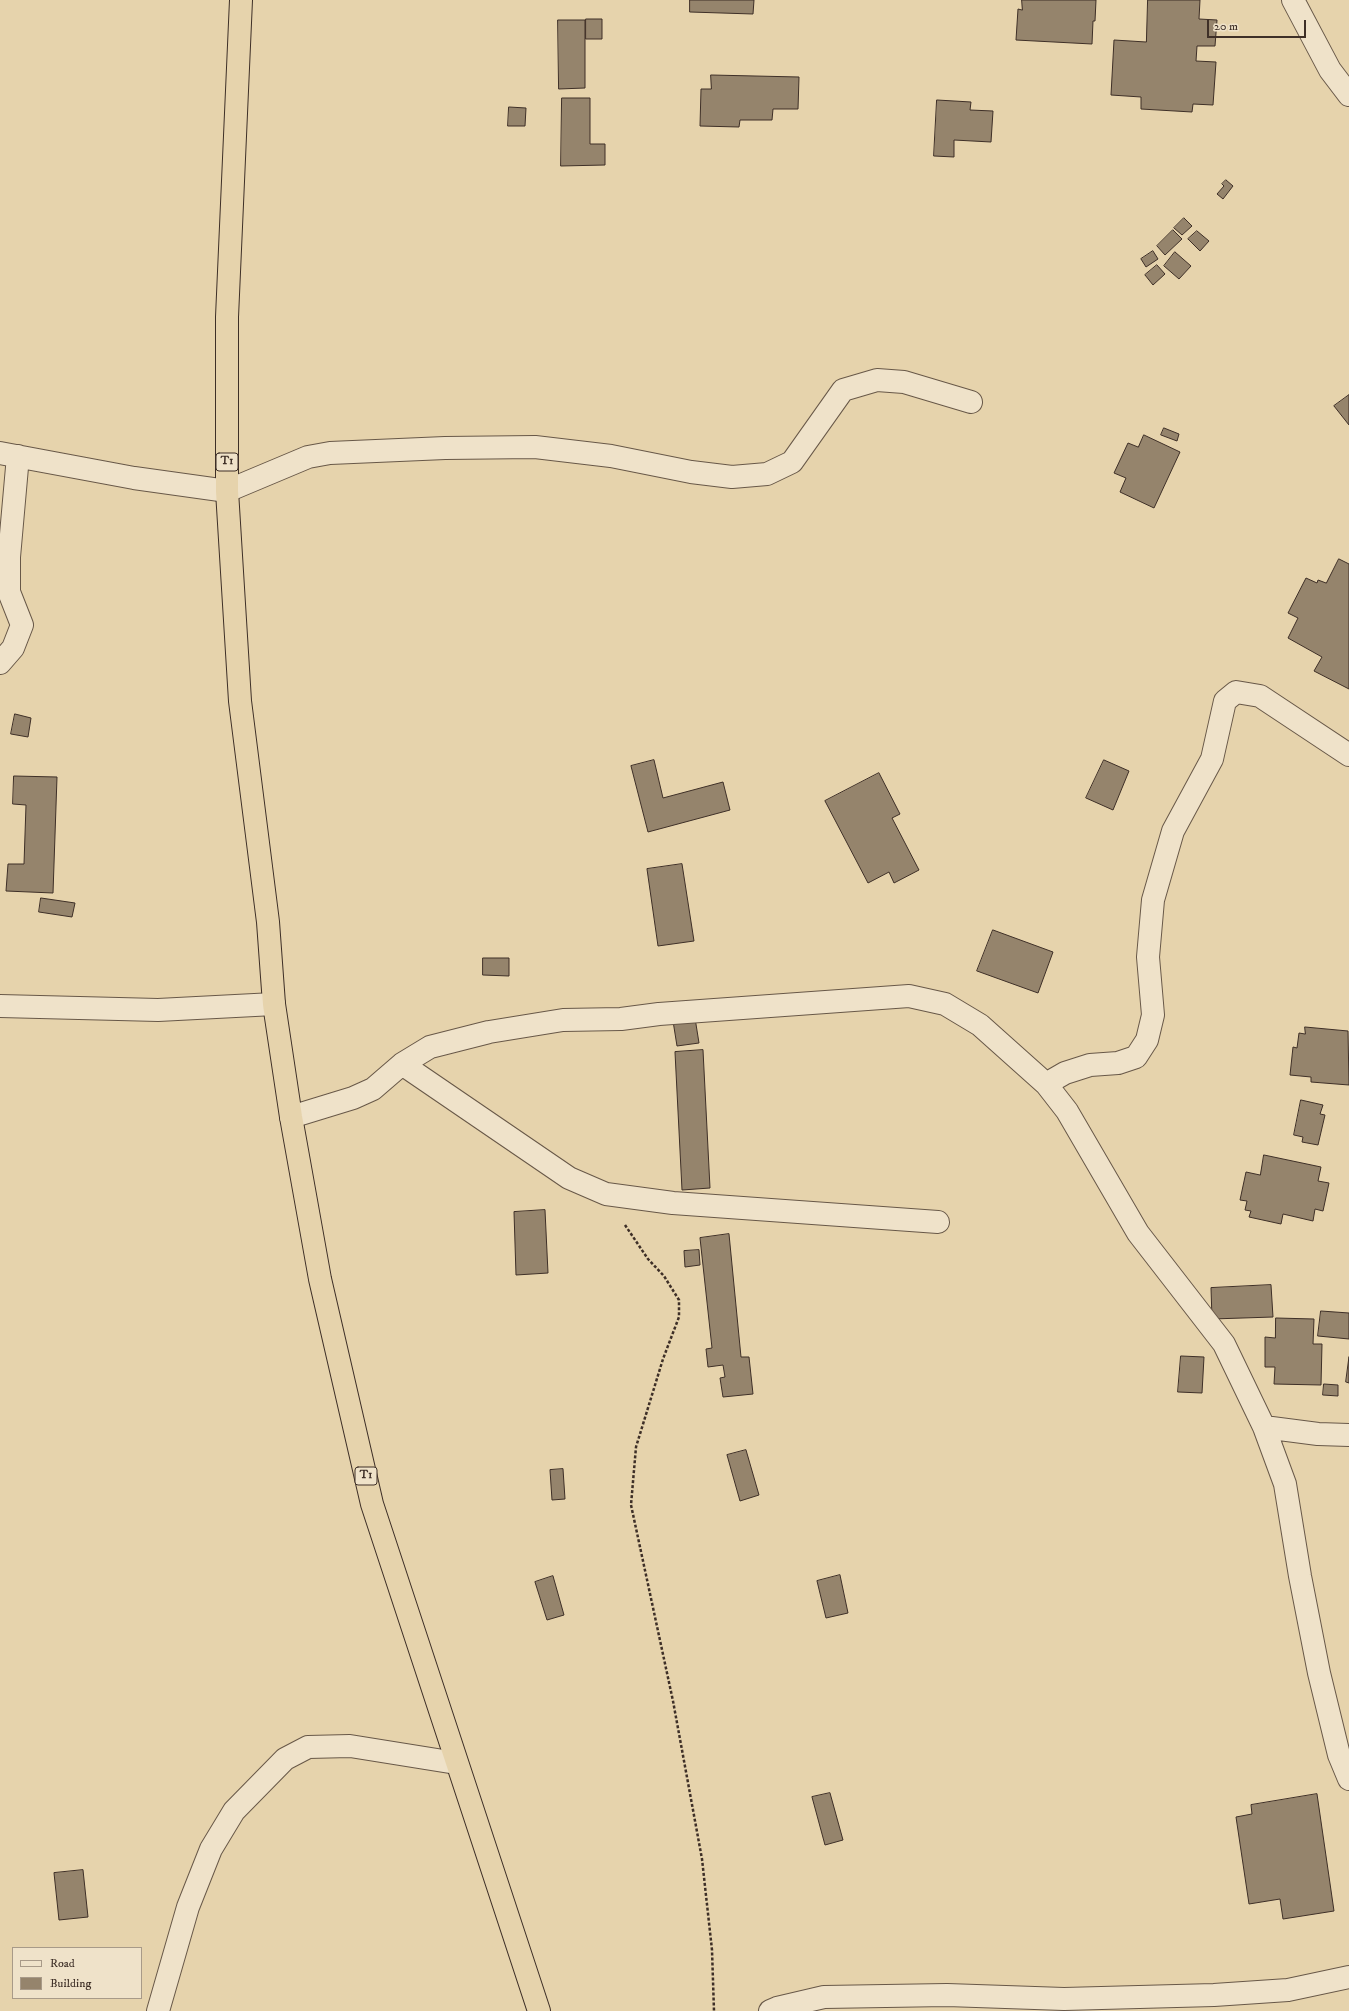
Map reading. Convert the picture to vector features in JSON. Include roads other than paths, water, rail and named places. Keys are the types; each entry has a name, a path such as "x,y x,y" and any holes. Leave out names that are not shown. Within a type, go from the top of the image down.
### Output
{"highway":[{"name":"T1","path":"241,0 227,317 227,491 240,701 268,922 274,1004 291,1117 320,1279 372,1504 456,1763 539,2011"}],"street":[{"path":"1293,0 1330,70 1349,94"},
{"path":"0,664 13,648 22,625 9,592 9,455 134,478 227,491 308,457 330,453 445,448 535,447 611,456 691,472 732,478 767,474 792,462 843,390 877,380 904,382 971,402"},
{"path":"1046,1084 1065,1073 1090,1065 1118,1063 1136,1057 1147,1040 1152,1015 1148,956 1153,900 1173,831 1212,759 1225,701 1236,692 1260,696 1349,755"},
{"path":"291,1117 353,1098 373,1089 402,1064 430,1047 489,1032 563,1020 621,1019 659,1014 909,996 945,1004 980,1025 1046,1084 1067,1111 1138,1233 1224,1344 1264,1427 1285,1484 1300,1576 1319,1673 1339,1754 1349,1779"},
{"path":"0,1006 158,1010 274,1004"},
{"path":"402,1064 569,1178 606,1194 673,1203 938,1222"},
{"path":"1264,1427 1318,1434 1349,1435"},
{"path":"158,2011 188,1907 211,1849 234,1811 285,1759 308,1747 350,1746 456,1763"},
{"path":"770,2011 824,1997 947,1995 1064,1999 1214,1994 1288,1990 1349,1977"}]}
